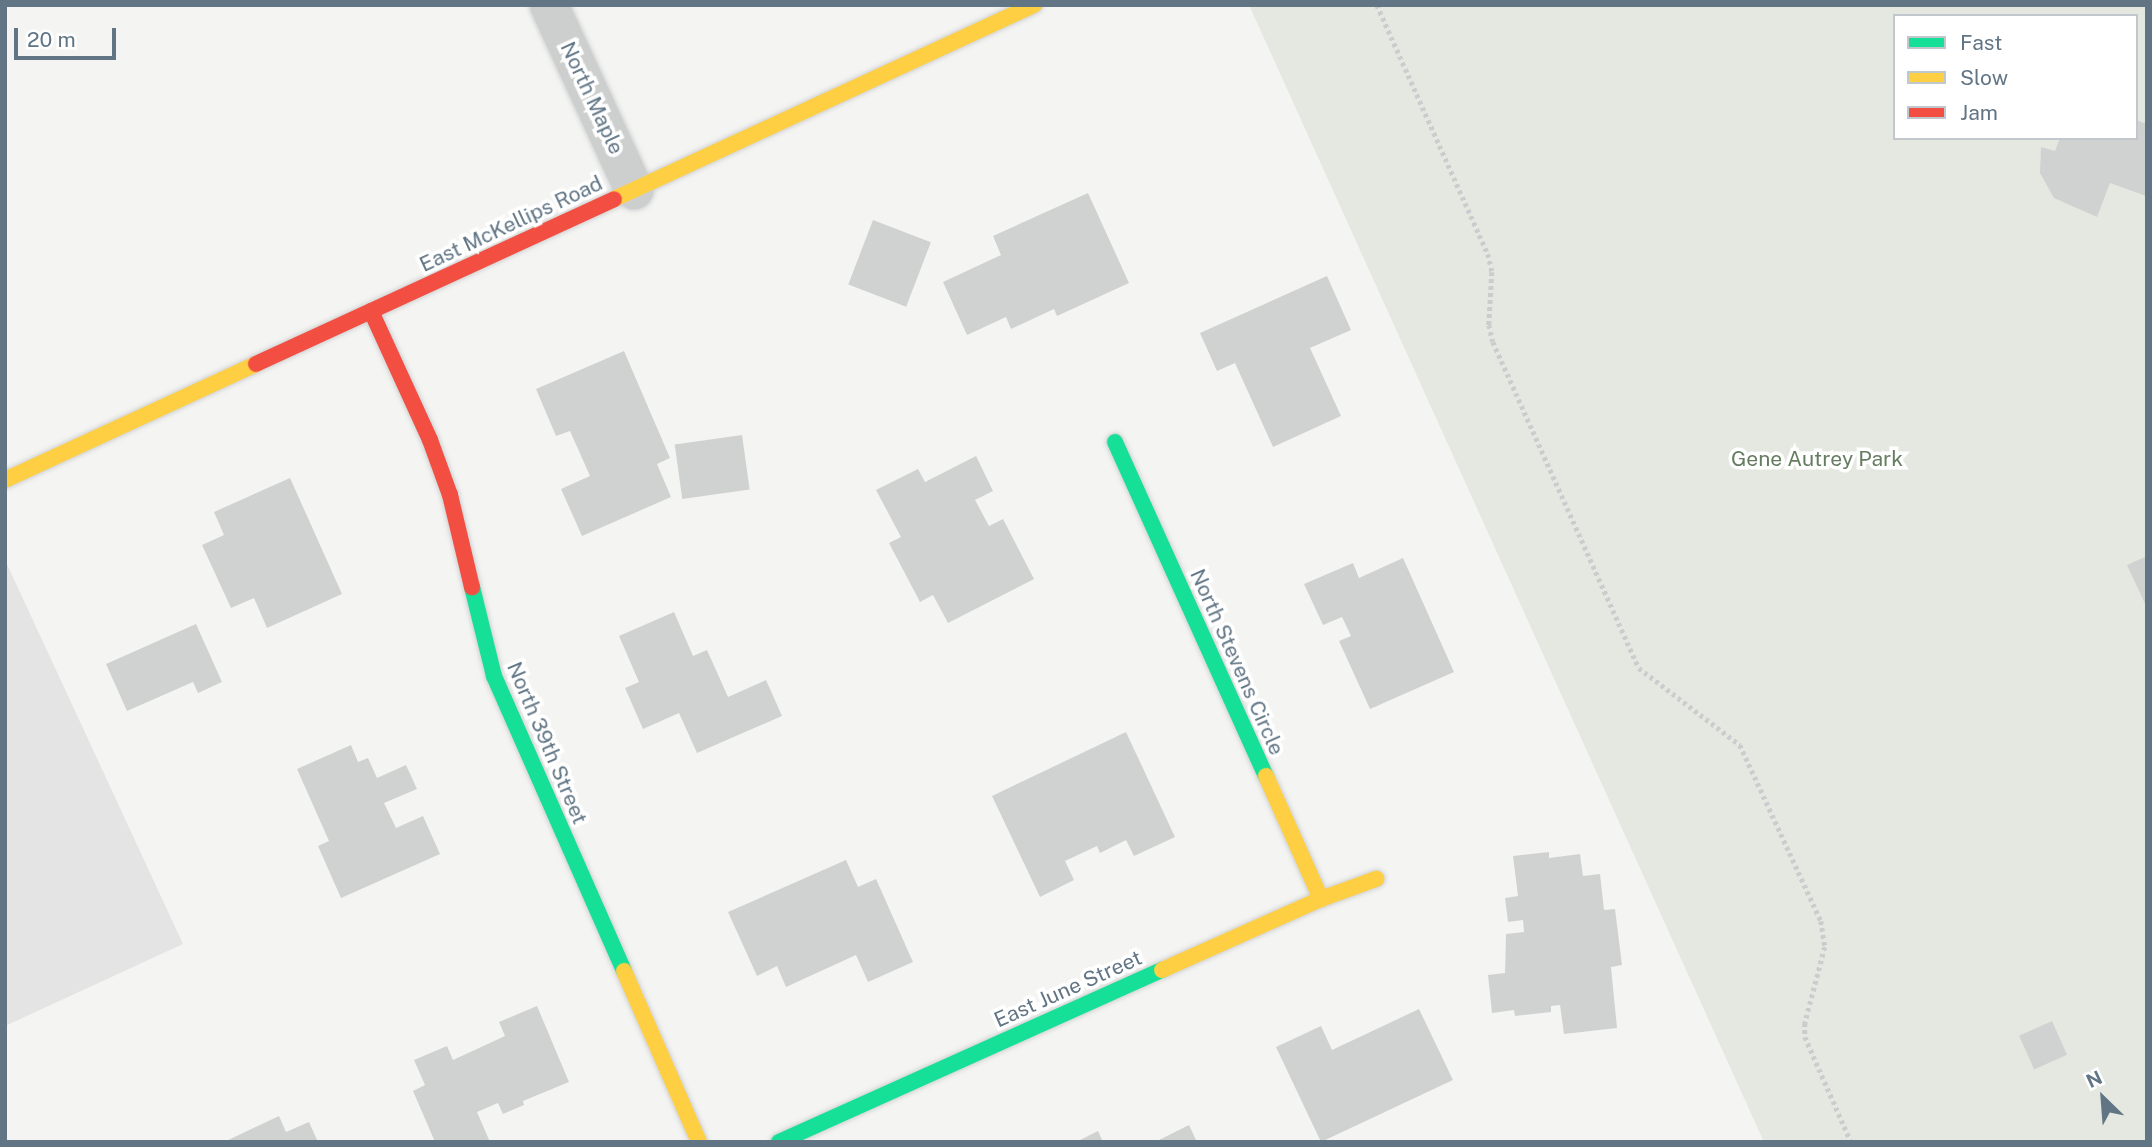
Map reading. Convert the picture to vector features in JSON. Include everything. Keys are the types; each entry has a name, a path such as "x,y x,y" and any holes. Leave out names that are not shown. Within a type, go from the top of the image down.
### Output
{"street":[{"name":"North Maple","path":"549,5 634,190"},
{"name":"East McKellips Road","path":"5,480 1034,5"},
{"name":"North 39th Street","path":"371,311 430,440 450,495 494,676 699,1142"},
{"name":"North Stevens Circle","path":"1115,442 1321,899"},
{"name":"East June Street","path":"779,1142 1321,899 1376,879"}],"path":[{"path":"1377,5 1488,254 1492,272 1489,325 1493,342 1639,668 1740,745 1821,921 1825,947 1805,1023 1805,1037 1851,1142"}],"shaded area":[{"path":"5,560 183,944 5,1026"}],"green space":[{"name":"Gene Autrey Park","path":"1249,5 2147,5 2147,1142 1764,1142"}],"building":[{"path":"2138,121 2147,124 2146,196 2110,183 2097,217 2054,198 2040,173 2041,147 2055,151 2059,140 2138,140"},
{"path":"1088,193 1129,283 1057,316 1054,309 1011,329 1006,317 967,335 943,282 1001,255 993,236"},
{"path":"873,220 931,242 906,307 848,284"},
{"path":"1327,276 1351,330 1310,348 1341,416 1273,447 1235,363 1217,371 1200,333"},
{"path":"624,351 670,458 657,464 671,497 582,536 561,489 590,476 570,431 556,436 536,389"},
{"path":"742,435 750,489 682,499 675,444"},
{"path":"976,456 993,491 975,500 989,526 1003,519 1034,579 948,623 933,595 920,602 889,543 901,537 876,490 918,469 925,482"},
{"path":"290,478 342,594 267,628 254,598 231,608 202,545 224,535 214,512"},
{"path":"2147,556 2147,608 2127,565"},
{"path":"1403,558 1454,672 1370,709 1339,641 1351,636 1342,617 1323,625 1304,584 1353,563 1359,578"},
{"path":"674,612 693,656 707,650 728,697 766,680 782,716 697,753 679,713 643,729 625,688 639,682 619,636"},
{"path":"196,624 222,682 198,693 193,682 127,711 106,664"},
{"path":"1126,732 1175,837 1134,856 1126,840 1100,853 1097,846 1065,861 1074,880 1040,897 992,796"},
{"path":"351,745 358,762 368,758 377,778 406,765 417,789 384,803 396,828 423,816 440,854 341,898 318,846 329,841 297,769"},
{"path":"1549,852 1549,858 1580,854 1583,876 1600,874 1604,910 1615,909 1622,965 1611,967 1617,1028 1564,1034 1560,1005 1551,1006 1551,1012 1515,1016 1514,1010 1492,1013 1488,975 1505,973 1506,934 1524,932 1523,920 1508,922 1505,898 1518,896 1513,856"},
{"path":"846,860 858,887 876,879 913,962 868,982 856,955 786,987 777,966 757,976 728,912"},
{"path":"537,1006 569,1082 523,1101 524,1105 503,1114 498,1103 477,1112 490,1142 435,1142 413,1091 425,1085 414,1060 447,1046 453,1060 505,1036 499,1022"},
{"path":"1419,1009 1453,1080 1321,1142 1276,1047 1321,1026 1332,1050"},
{"path":"2052,1021 2067,1055 2034,1069 2019,1036"},
{"path":"279,1116 286,1132 309,1122 318,1142 224,1142"},
{"path":"1189,1125 1197,1142 1155,1142"},
{"path":"1098,1131 1103,1142 1076,1142"}],"traffic: fast":[{"path":"1115,442 1266,776"},
{"path":"472,587 494,676 624,971"},
{"path":"779,1142 1162,970"}],"traffic: slow":[{"path":"614,199 1034,5"},
{"path":"5,480 256,364"},
{"path":"1266,776 1321,899"},
{"path":"1162,970 1321,899 1376,879"},
{"path":"624,971 699,1142"}],"traffic: jam":[{"path":"256,364 614,199"},
{"path":"371,311 430,440 450,495 472,587"}]}
